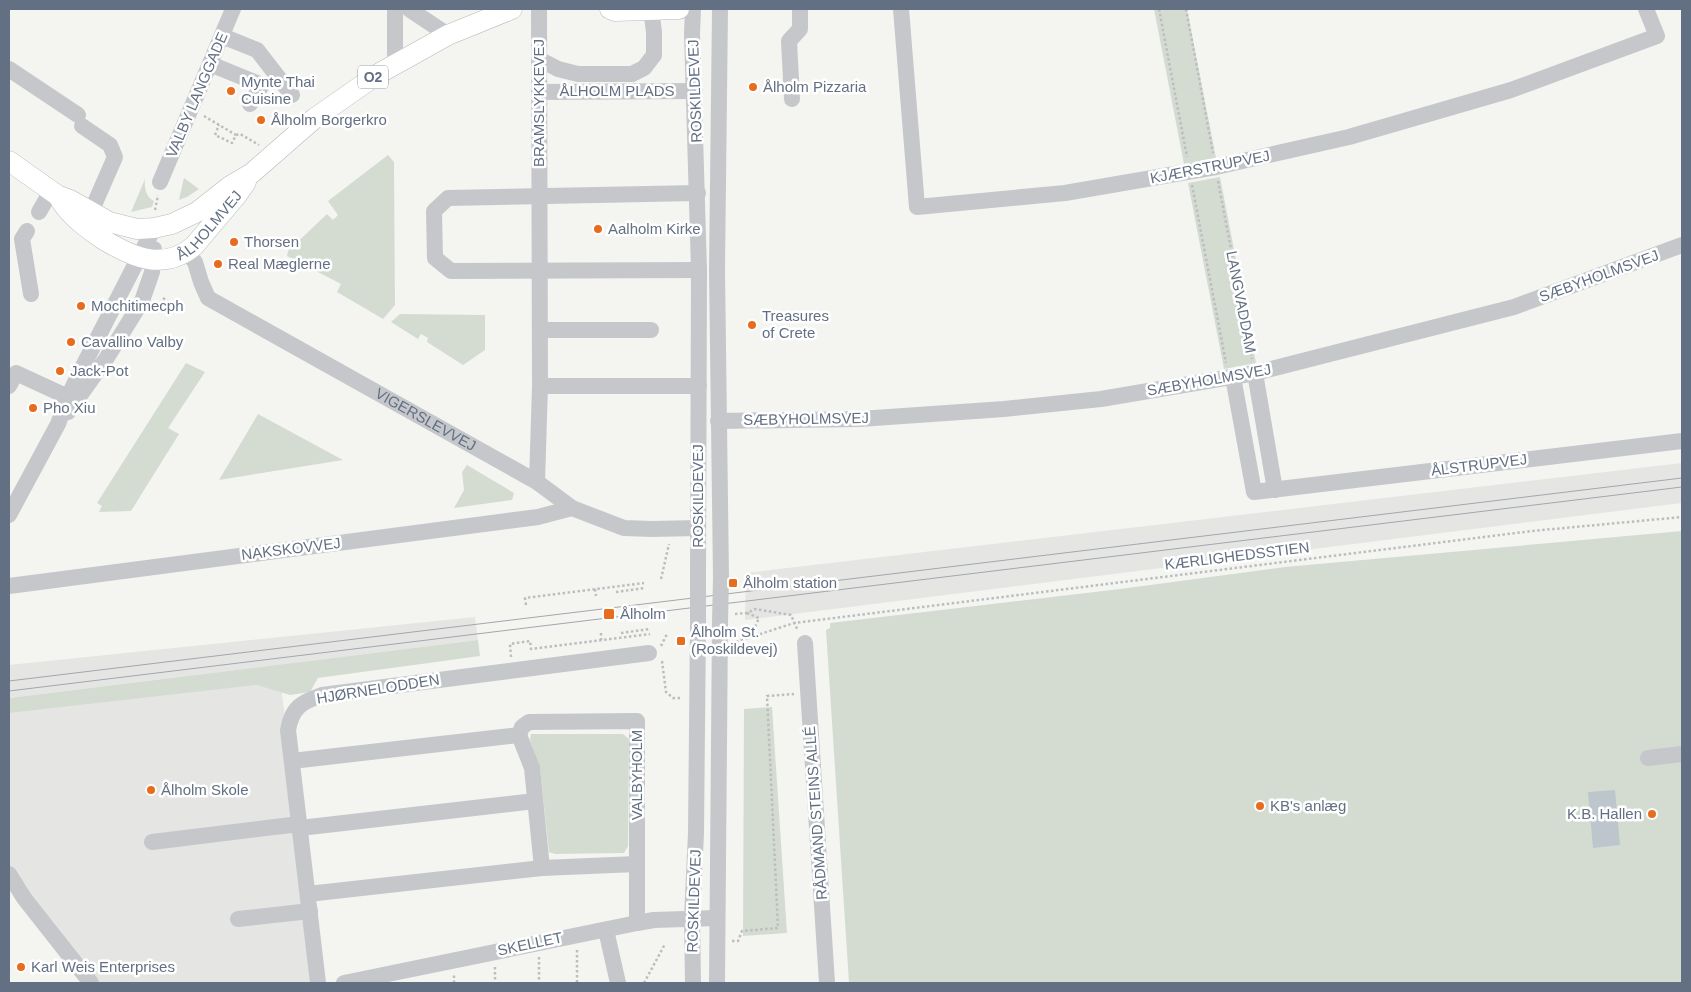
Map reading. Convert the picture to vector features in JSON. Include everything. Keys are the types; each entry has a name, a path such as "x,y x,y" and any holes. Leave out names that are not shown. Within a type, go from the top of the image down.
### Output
{"main road":[{"name":"ÅLHOLMVEJ","path":"154,228 172,224 197,212 230,186 252,173 315,118 378,74 448,35 512,9"},
{"path":"610,9 615,11 679,9"},
{"name":"O2","path":"9,161 54,193 109,222 129,228 154,228"},
{"name":"ÅLHOLMVEJ","path":"147,259 169,259 186,252 194,246 237,195 252,173"},
{"name":"O2","path":"54,193 84,226 125,252 147,259"}],"street":[{"name":"VALBY LANGGADE","path":"160,182 233,9"},
{"path":"395,64 396,9"},
{"path":"409,9 448,35"},
{"name":"BRAMSLYKKEVEJ","path":"537,482 540,386 539,9"},
{"name":"ROSKILDEVEJ","path":"693,9 692,34 699,270 698,626 696,833 692,918 693,983"},
{"name":"ROSKILDEVEJ","path":"717,983 720,576 717,260 720,9"},
{"path":"792,98 789,40 800,28 800,9"},
{"name":"KJÆRSTRUPVEJ","path":"901,9 917,207 1065,193 1216,168 1349,137 1510,90 1657,36 1646,9"},
{"path":"539,59 558,69 578,74 632,74 644,68 654,55 654,32 651,10"},
{"path":"222,36 257,50 292,94"},
{"path":"210,64 262,86 250,104"},
{"path":"9,68 110,144 115,156 91,212"},
{"name":"ÅLHOLM PLADS","path":"539,92 695,91"},
{"path":"39,212 54,193"},
{"path":"698,193 448,198 434,211 435,258 451,271 699,270"},
{"path":"9,513 58,424 90,382 138,308 148,286 147,259 154,228"},
{"path":"27,231 22,239 31,294"},
{"name":"SÆBYHOLMSVEJ","path":"718,421 860,419 1004,409 1102,399 1255,373 1514,307 1682,245"},
{"name":"VIGERSLEVVEJ","path":"186,252 195,262 208,298 537,482 572,508 624,528 698,528"},
{"path":"58,424 68,397 147,259"},
{"path":"540,330 651,330"},
{"path":"9,386 16,373 68,397"},
{"name":"LANGVADDAM","path":"1255,373 1275,490"},
{"path":"1231,377 1254,492 1275,490"},
{"path":"540,386 699,386"},
{"name":"ÅLSTRUPVEJ","path":"1275,490 1682,441"},
{"name":"NAKSKOVVEJ","path":"9,586 538,517 572,508"},
{"name":"RÅDMAND STEINS ALLÉ","path":"805,643 827,983"},
{"name":"HJØRNELODDEN","path":"318,983 288,730 290,718 296,709 308,700 322,695 655,650"},
{"name":"VALBYHOLM","path":"292,761 519,735 522,728 529,722 636,721 637,922"},
{"path":"519,735 532,768 542,868"},
{"path":"1648,758 1682,754"},
{"path":"152,842 535,801"},
{"path":"308,894 542,868 637,864"},
{"path":"9,874 24,898 91,983"},
{"path":"238,919 310,911"},
{"name":"SKELLET","path":"344,983 539,942 606,930 637,922 717,918"},
{"path":"606,930 618,983"}],"path":[{"name":"LANGVADDAM","path":"1159,9 1231,377"},
{"name":"LANGVADDAM","path":"1186,9 1255,373"},
{"path":"192,109 236,135 240,134 274,154"},
{"path":"219,125 215,135 232,143 236,135"},
{"path":"163,298 173,305"},
{"name":"KÆRLIGHEDSSTIEN","path":"720,648 794,623 1513,533 1682,517"},
{"path":"526,605 525,598 644,583"},
{"path":"616,592 645,588"},
{"path":"596,596 597,589"},
{"path":"751,636 760,618 747,613 755,609 791,616 794,623"},
{"path":"621,633 650,629"},
{"path":"600,633 603,640"},
{"path":"512,658 510,644 530,641 531,648 533,648 650,634"},
{"path":"667,634 655,650 666,692 673,698 697,698"},
{"path":"717,942 738,941 742,930 778,928 767,696 808,693"},
{"path":"576,935 577,983"},
{"path":"539,942 539,983"},
{"path":"644,983 665,944"}],"shaded area":[{"path":"1154,9 1187,9 1216,158 1184,164"},
{"path":"388,155 394,162 395,305 383,319 337,292 341,284 287,256 288,251 327,214 333,220 338,215 328,201"},
{"path":"1220,177 1256,363 1224,369 1188,183"},
{"path":"184,178 199,189 179,200 180,194"},
{"path":"145,179 146,192 154,201 152,207 131,212"},
{"path":"400,314 485,315 485,350 463,365 427,342 428,338 421,334 418,339 391,322"},
{"path":"186,363 205,372 168,428 179,434 131,511 99,512 102,506 97,503"},
{"path":"258,414 343,460 219,480"},
{"path":"1682,463 1682,503 745,620 746,573"},
{"path":"467,465 514,493 512,500 454,508 464,490 462,472"},
{"name":"KB's anlæg","path":"1682,531 1682,983 849,983 826,630 830,628 830,623 1120,589 1285,567"},
{"path":"475,617 478,640 9,698 9,665"},
{"path":"478,640 480,656 318,678 310,692 290,695 257,685 9,713 9,698"},
{"name":"Ålholm Skole","path":"280,677 316,983 94,983 9,871 9,709"},
{"path":"772,707 787,933 743,936 744,709"},
{"path":"531,734 623,734 629,739 628,846 624,853 555,854 549,852 540,769 530,740"},
{"path":"1615,790 1620,845 1593,848 1588,792"}],"tram line":[{"path":"9,681 1682,478"},
{"path":"9,691 1682,487"}],"place":[{"name":"Ålholm Pizzaria","path":"753,87"},
{"name":"Mynte Thai Cuisine","path":"231,91"},
{"name":"Ålholm Borgerkro","path":"261,120"},
{"name":"Aalholm Kirke","path":"598,229"},
{"name":"Thorsen","path":"234,242"},
{"name":"Real Mæglerne","path":"218,264"},
{"name":"Mochitimecph","path":"81,306"},
{"name":"Treasures of Crete","path":"752,325"},
{"name":"Cavallino Valby","path":"71,342"},
{"name":"Jack-Pot","path":"60,371"},
{"name":"Pho Xiu","path":"33,408"},
{"name":"Ålholm station","path":"733,583"},
{"name":"Ålholm","path":"609,614"},
{"name":"Ålholm St. (Roskildevej)","path":"681,641"},
{"name":"Ålholm Skole","path":"151,790"},
{"name":"KB's anlæg","path":"1260,806"},
{"name":"K.B. Hallen","path":"1652,814"},
{"name":"Karl Weis Enterprises","path":"21,967"}]}
